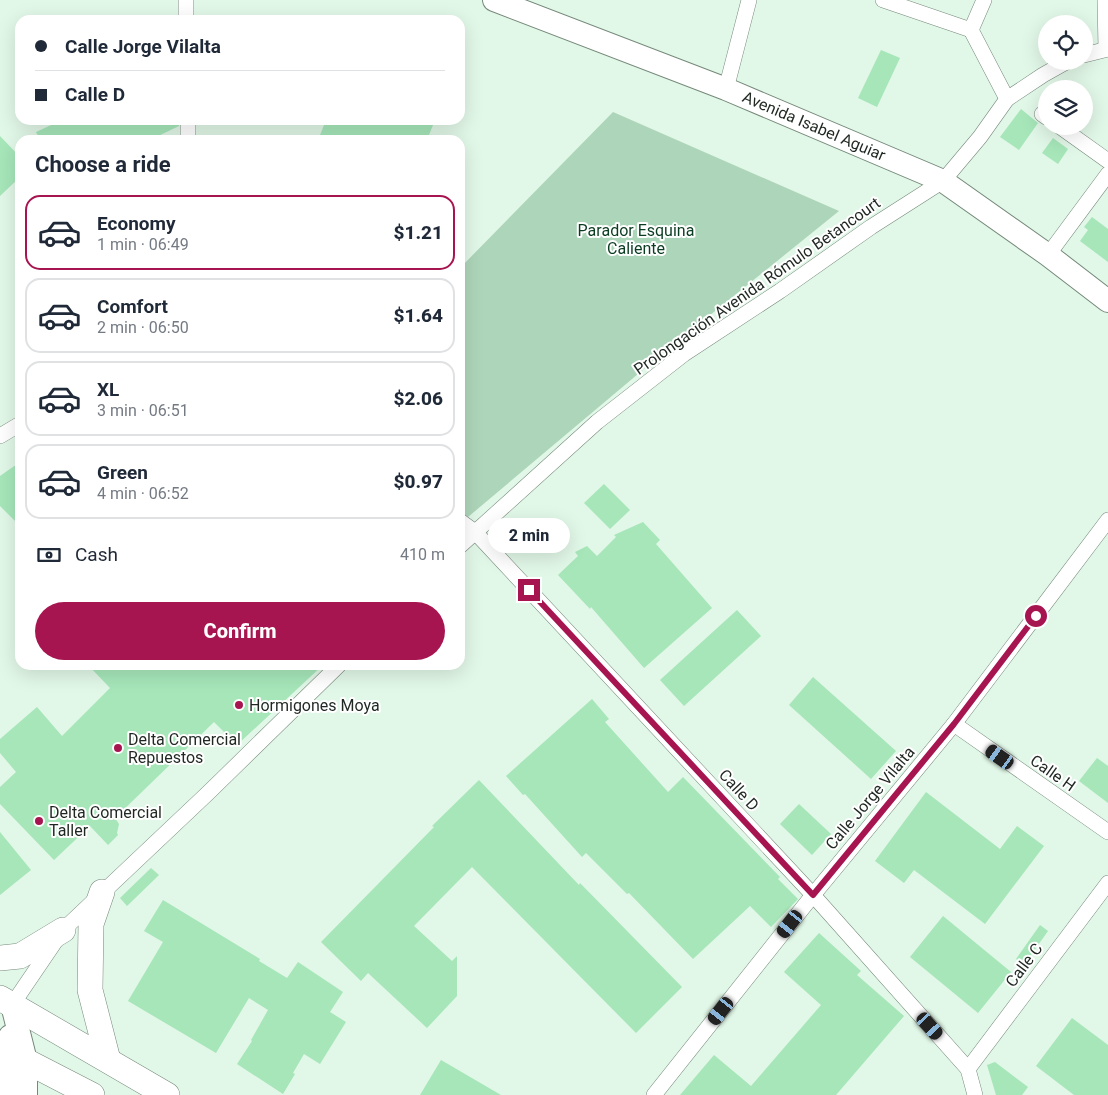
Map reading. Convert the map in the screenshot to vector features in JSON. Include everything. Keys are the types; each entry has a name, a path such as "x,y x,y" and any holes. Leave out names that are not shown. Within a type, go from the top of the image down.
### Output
{"main road":[{"name":"Avenida Isabel Aguiar","path":"494,0 726,89 944,181 1048,255 1108,301"},
{"path":"102,892 91,924 90,990 108,1060"},
{"path":"0,958 20,956 64,930"},
{"path":"4,1008 108,1060 167,1095"},
{"path":"4,1008 11,1052 11,1095"},
{"path":"11,1052 26,1095"},
{"path":"11,1052 92,1095"}],"street":[{"path":"186,0 186,15"},
{"path":"726,89 749,0"},
{"path":"883,0 971,30 1007,99 1052,70"},
{"path":"971,30 984,0"},
{"path":"1093,53 1107,49 1105,0"},
{"name":"Prolongación Avenida Rómulo Betancourt","path":"465,541 597,422 684,354 780,292 871,227 944,181 980,137 1007,99"},
{"path":"1072,135 1108,161"},
{"path":"1048,255 1108,174"},
{"path":"0,436 15,427"},
{"name":"Calle Jorge Vilalta","path":"654,1095 813,895 954,724 1108,520"},
{"name":"Calle D","path":"465,525 475,532 813,895 968,1069 975,1095"},
{"path":"4,1008 64,930 334,670"},
{"name":"Calle H","path":"954,724 1108,832"},
{"name":"Calle C","path":"968,1069 1108,883"}],"green space":[{"name":"Parador Esquina Caliente","path":"613,112 839,211 657,358 468,517 465,515 465,263"}],"building":[{"path":"881,50 900,58 877,107 858,98"},
{"path":"1021,109 1038,123 1019,150 1000,137"},
{"path":"51,125 179,125 160,135 38,135 36,132"},
{"path":"324,125 433,125 429,135 320,135"},
{"path":"0,136 15,152 15,182 0,196"},
{"path":"1053,138 1068,149 1058,164 1042,153"},
{"path":"1092,217 1108,229 1108,262 1080,241 1088,230 1084,227"},
{"path":"15,466 15,521 0,506 0,476"},
{"path":"604,484 630,510 610,529 584,503"},
{"path":"643,522 660,540 656,544 712,608 644,668 591,607 590,609 558,575 578,556 575,552 587,546 597,556 616,537 614,535"},
{"path":"737,610 761,636 684,706 660,680"},
{"path":"93,670 318,670 237,745 214,722 115,818 119,824 118,835 108,845 90,826 54,860 0,804 0,787 16,772 0,753 0,739 37,707 62,736 110,688"},
{"path":"813,677 896,751 871,779 789,705"},
{"path":"592,699 609,719 605,722 668,792 683,777 780,877 778,879 798,899 771,927 750,906 693,959 629,893 627,894 586,853 582,857 525,794 523,795 506,776"},
{"path":"1097,758 1108,766 1108,803 1079,781"},
{"path":"479,780 579,885 580,883 682,987 636,1033 472,867 414,926 452,961 457,956 457,996 427,1028 368,973 361,981 321,942 434,827 432,826"},
{"path":"926,792 1000,849 1017,826 1044,846 985,924 914,870 904,883 875,861"},
{"path":"799,804 831,834 812,855 780,824"},
{"path":"0,832 31,870 0,895"},
{"path":"151,868 159,875 127,906 120,898"},
{"path":"163,900 260,959 259,961 287,978 298,962 343,992 330,1012 346,1022 320,1064 304,1054 283,1094 237,1064 252,1041 268,1010 249,998 216,1053 128,1001 163,942 144,931"},
{"path":"943,916 1011,972 978,1013 910,957"},
{"path":"1040,925 1048,931 1024,965 1016,959"},
{"path":"819,933 861,971 857,975 904,1016 836,1095 680,1095 714,1055 751,1086 821,1005 784,972"},
{"path":"1072,1018 1108,1045 1108,1095 1074,1095 1036,1066"},
{"path":"441,1060 501,1095 420,1095"},
{"path":"995,1062 1028,1087 1022,1095 996,1095 987,1065"}],"place":[{"name":"Hormigones Moya","path":"239,705"},
{"name":"Delta Comercial Repuestos","path":"118,748"},
{"name":"Delta Comercial Taller","path":"39,821"}],"route":[{"path":"529,590 813,895 954,724 1036,616"}]}
